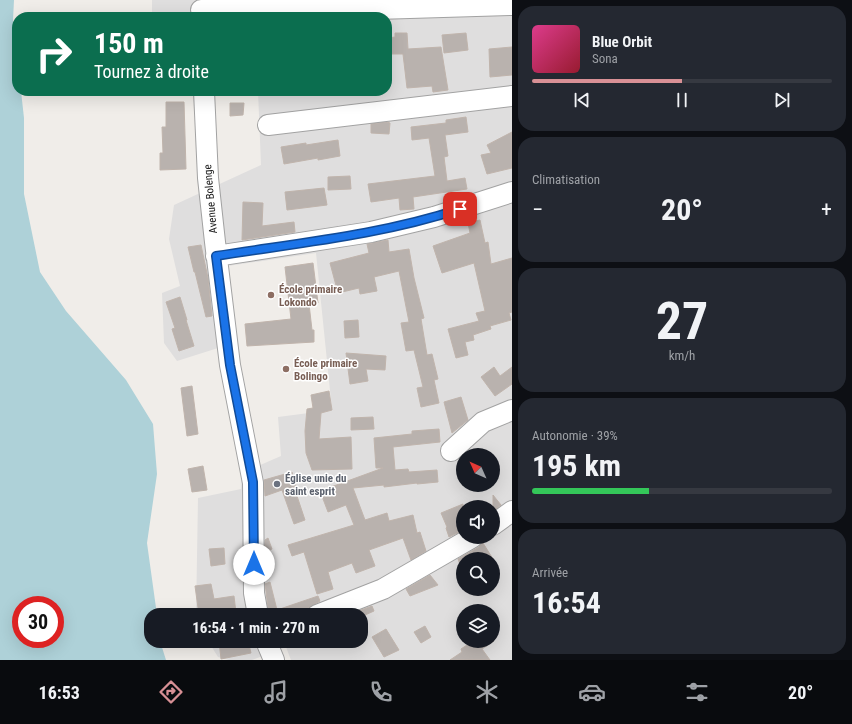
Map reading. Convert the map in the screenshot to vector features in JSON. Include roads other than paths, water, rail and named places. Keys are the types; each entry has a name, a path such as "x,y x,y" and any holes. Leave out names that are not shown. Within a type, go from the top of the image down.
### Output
{"street":[{"path":"200,9 343,10 512,5"},
{"name":"Avenue Bolenge","path":"204,96 208,178 216,256 230,365 253,482 254,593 257,608"},
{"path":"268,125 512,96"},
{"path":"216,256 371,232 434,217 512,192"},
{"path":"451,451 483,422 512,410"},
{"path":"500,520 512,511"},
{"path":"335,608 383,589 461,544"},
{"path":"269,648 274,660"}],"water":[{"path":"0,0 14,0 13,12 12,12 12,96 22,96 24,118 24,194 40,272 66,311 126,380 153,424 157,474 147,543 156,608 144,608 144,648 162,648 166,660 0,660"}],"place":[{"name":"École primaire Lokondo","path":"271,295"},
{"name":"École primaire Bolingo","path":"286,369"},
{"name":"Église unie du saint esprit","path":"277,484"}]}
